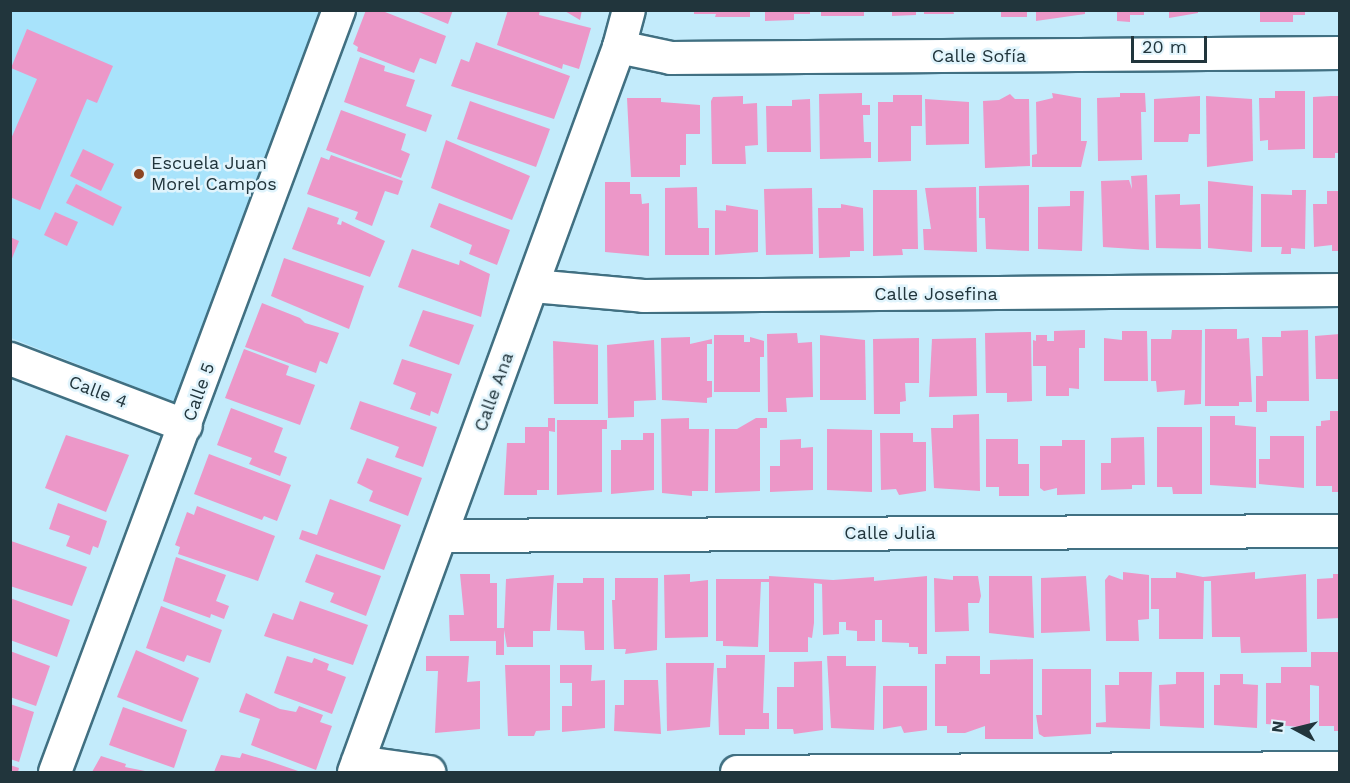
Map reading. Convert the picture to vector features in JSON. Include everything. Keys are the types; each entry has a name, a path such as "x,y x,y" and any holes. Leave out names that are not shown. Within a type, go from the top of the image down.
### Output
{"street":[{"name":"Calle 5","path":"55,772 186,426 339,10"},
{"name":"Calle Ana","path":"356,767 533,286 619,47 629,10"},
{"name":"Calle Sofía","path":"619,47 671,58 1340,53"},
{"name":"Calle Josefina","path":"533,286 644,296 1340,290"},
{"name":"Calle 4","path":"10,359 186,426"},
{"name":"Calle Julia","path":"441,536 1340,531"},
{"path":"356,767 429,772"},
{"path":"737,772 1340,768"}],"shaded area":[{"name":"Escuela Juan Morel Campos","path":"10,11 325,11 184,406 11,338"}],"building":[{"path":"366,10 380,10 446,36 436,64 420,58 414,73 357,51 358,47 353,44"},
{"path":"414,10 453,10 448,24"},
{"path":"508,10 540,10 539,15 591,28 579,69 563,64 562,69 497,45"},
{"path":"563,10 582,10 580,20"},
{"path":"694,10 750,10 750,17 715,17 716,14 694,14"},
{"path":"765,10 810,10 810,14 794,14 794,20 765,21"},
{"path":"821,10 864,10 864,16 821,16"},
{"path":"892,10 916,10 916,15 892,16"},
{"path":"924,10 953,10 954,14 924,14"},
{"path":"1001,10 1027,10 1027,17 1001,17"},
{"path":"1036,10 1085,10 1085,14 1036,21"},
{"path":"1117,10 1144,10 1144,15 1130,15 1130,22 1117,21"},
{"path":"1169,10 1198,10 1198,13 1169,18"},
{"path":"1260,10 1305,10 1305,15 1293,15 1293,22 1260,22"},
{"path":"27,29 113,66 97,103 87,99 40,210 10,197 10,141 37,79 11,68"},
{"path":"476,42 570,76 554,119 451,86 461,59 469,62"},
{"path":"360,57 385,66 384,71 415,80 406,106 432,115 426,132 344,102"},
{"path":"1275,91 1305,91 1305,149 1268,150 1268,140 1260,141 1259,98 1275,98"},
{"path":"862,93 862,105 870,105 870,115 863,115 864,142 871,142 871,158 820,159 819,94"},
{"path":"1052,93 1081,98 1081,141 1087,141 1081,167 1032,167 1032,155 1037,154 1036,102 1053,98"},
{"path":"1120,93 1145,93 1146,112 1141,112 1142,160 1098,161 1097,98 1120,97"},
{"path":"1010,94 1015,99 1029,99 1030,166 985,168 983,101 999,100"},
{"path":"893,95 922,95 922,126 911,126 911,161 878,162 878,102 893,102"},
{"path":"743,96 743,104 757,103 758,145 745,146 746,164 712,164 711,101 713,97"},
{"path":"1200,96 1200,134 1189,134 1188,142 1154,142 1154,99"},
{"path":"1206,96 1252,99 1253,161 1207,167"},
{"path":"1340,96 1340,153 1335,153 1335,158 1313,158 1313,97"},
{"path":"627,98 661,98 661,102 700,105 700,134 686,134 686,165 680,165 680,177 631,177"},
{"path":"810,99 811,152 767,152 766,106 792,106 792,100"},
{"path":"925,99 969,102 969,144 926,145"},
{"path":"470,101 550,129 536,167 457,139"},
{"path":"341,110 406,134 401,150 410,154 401,178 326,150"},
{"path":"446,140 530,176 512,220 431,188"},
{"path":"83,149 114,164 101,191 70,176"},
{"path":"331,155 403,181 398,195 385,191 372,226 355,219 358,212 307,194 321,157 329,160"},
{"path":"1147,175 1149,250 1103,247 1101,181 1129,180 1132,189 1131,176"},
{"path":"1208,181 1253,186 1252,252 1208,248"},
{"path":"605,182 630,182 630,194 641,194 642,204 649,203 649,256 605,252"},
{"path":"76,184 122,207 113,226 66,203"},
{"path":"1029,185 1029,251 986,249 985,218 979,218 979,186"},
{"path":"697,187 698,228 709,228 709,255 665,255 665,188"},
{"path":"976,187 977,252 924,250 923,229 931,229 925,188"},
{"path":"812,188 813,254 766,255 764,189"},
{"path":"873,190 917,190 918,249 902,249 903,255 873,256"},
{"path":"1292,190 1306,190 1305,249 1291,248 1291,254 1281,254 1282,247 1261,247 1261,194 1292,195"},
{"path":"1070,191 1084,191 1082,251 1038,249 1038,207 1070,206"},
{"path":"1327,191 1340,191 1340,251 1332,251 1332,245 1314,247 1313,204 1327,204"},
{"path":"1180,194 1180,205 1200,204 1201,249 1156,248 1155,195"},
{"path":"439,203 510,230 497,265 469,254 472,245 430,227"},
{"path":"841,204 863,208 864,251 850,251 850,257 819,258 818,208 841,208"},
{"path":"726,205 758,210 758,252 715,255 715,210 726,211"},
{"path":"308,207 339,218 337,224 341,225 342,221 385,241 370,277 292,249"},
{"path":"55,212 78,222 67,246 44,235"},
{"path":"10,237 19,241 11,261 10,261"},
{"path":"412,249 459,265 460,260 490,274 481,317 398,287"},
{"path":"284,258 364,286 349,329 271,296"},
{"path":"262,303 300,318 305,323 339,333 327,364 320,361 316,373 245,347"},
{"path":"423,310 474,325 459,365 409,346"},
{"path":"1205,329 1237,329 1237,339 1249,338 1252,402 1239,402 1239,406 1205,406"},
{"path":"1085,330 1085,348 1079,348 1079,389 1069,388 1069,396 1046,396 1046,366 1033,366 1033,340 1036,341 1036,335 1047,335 1047,341 1054,341 1054,331"},
{"path":"1172,330 1202,330 1201,404 1184,405 1185,390 1157,392 1156,381 1151,381 1151,339 1171,339"},
{"path":"1308,330 1309,401 1267,401 1267,412 1256,412 1256,376 1263,376 1262,337 1281,337 1281,331"},
{"path":"1122,331 1147,331 1148,381 1104,381 1104,338 1122,340"},
{"path":"1031,332 1032,401 1007,402 1007,393 986,393 985,333"},
{"path":"797,333 798,343 812,342 813,397 786,398 787,412 768,412 767,334"},
{"path":"1340,334 1340,379 1316,379 1315,336"},
{"path":"714,335 744,335 744,342 750,342 750,337 764,341 764,357 760,357 760,392 714,392"},
{"path":"820,335 865,340 866,400 820,400"},
{"path":"690,337 690,344 712,339 712,344 707,344 707,381 712,381 712,397 707,398 707,403 662,400 661,338"},
{"path":"919,338 919,383 905,383 906,401 900,402 900,414 874,414 873,339"},
{"path":"976,338 977,396 929,397 932,339"},
{"path":"654,340 656,400 634,401 634,417 608,418 607,345"},
{"path":"553,341 598,345 598,404 554,404"},
{"path":"244,349 289,366 286,375 315,385 300,425 225,398"},
{"path":"402,359 452,374 438,414 431,411 430,416 410,409 416,393 393,384"},
{"path":"360,401 437,427 423,467 395,457 399,447 350,429"},
{"path":"231,408 283,428 274,452 287,457 280,476 249,464 252,458 217,445"},
{"path":"1330,411 1340,411 1340,492 1332,492 1332,486 1316,486 1316,426 1321,426 1321,421 1330,420"},
{"path":"979,414 980,491 934,488 931,428 953,428 953,415"},
{"path":"1210,416 1235,416 1235,425 1256,427 1256,488 1210,485"},
{"path":"548,418 555,418 555,432 549,431 549,490 537,490 537,495 504,495 507,443 525,443 525,427 548,427"},
{"path":"689,418 689,429 709,429 708,491 692,491 692,496 662,493 661,419"},
{"path":"756,418 767,418 767,428 760,428 760,491 715,493 715,429 737,429"},
{"path":"557,420 607,420 607,429 602,429 602,492 557,495"},
{"path":"1157,427 1202,427 1202,494 1173,494 1172,487 1157,487"},
{"path":"827,429 872,430 872,492 827,490"},
{"path":"643,433 654,433 654,490 611,494 611,450 621,450 621,440 643,440"},
{"path":"880,433 913,433 913,442 926,442 926,491 899,495 896,489 881,490"},
{"path":"66,435 129,455 106,512 45,488"},
{"path":"1270,436 1304,436 1304,488 1259,484 1259,459 1270,459"},
{"path":"1144,437 1145,485 1132,485 1132,489 1101,490 1101,463 1111,463 1111,438"},
{"path":"801,439 801,448 813,447 813,490 770,492 770,466 780,466 780,440"},
{"path":"986,439 1018,439 1018,464 1029,464 1029,496 999,496 999,487 986,487"},
{"path":"1062,440 1085,440 1085,494 1057,495 1057,488 1044,491 1040,488 1040,446 1062,446"},
{"path":"209,454 291,485 277,521 264,516 262,520 194,494"},
{"path":"367,458 422,478 408,516 369,501 373,491 357,483"},
{"path":"330,499 401,525 384,570 299,539 302,530 317,535"},
{"path":"58,503 107,521 98,548 93,546 90,555 66,546 70,536 49,529"},
{"path":"197,506 275,536 258,581 178,554 180,547 175,545 187,512 194,515"},
{"path":"11,541 87,567 72,606 10,586"},
{"path":"316,554 381,576 366,616 330,602 334,593 305,582"},
{"path":"176,557 226,575 216,601 229,606 224,619 211,614 210,618 163,601"},
{"path":"1123,572 1149,575 1149,619 1138,620 1139,641 1106,641 1105,580 1109,575 1123,580"},
{"path":"1176,572 1203,577 1255,572 1255,579 1306,574 1307,652 1241,653 1240,637 1212,637 1211,581 1204,581 1203,639 1159,639 1159,609 1151,609 1151,578 1176,578"},
{"path":"460,574 490,574 490,583 497,583 497,628 504,628 506,579 554,575 550,631 533,631 533,647 507,647 504,630 504,655 496,655 496,641 450,641 449,615 464,615"},
{"path":"690,574 690,582 708,580 708,637 665,638 664,575"},
{"path":"1333,574 1340,574 1340,618 1317,619 1317,579 1333,578"},
{"path":"769,576 833,580 874,577 874,581 927,576 927,654 918,654 918,647 909,647 909,643 882,642 882,620 875,620 875,641 857,641 857,631 846,630 846,622 839,622 839,634 823,635 822,584 814,583 814,623 812,638 808,637 808,652 769,652 769,582 761,582 758,647 723,646 723,641 716,641 716,579 769,579"},
{"path":"953,576 978,576 981,596 979,603 968,603 969,631 935,632 934,578 953,580"},
{"path":"989,576 1032,576 1034,638 989,633"},
{"path":"1086,576 1090,631 1041,633 1041,578"},
{"path":"583,578 604,578 604,650 585,650 584,631 557,630 557,583 583,583"},
{"path":"615,578 658,578 657,650 625,654 626,649 614,649 612,600 615,600"},
{"path":"10,598 70,620 57,657 10,640"},
{"path":"300,601 368,625 353,665 264,636 273,613 293,620"},
{"path":"161,606 222,630 210,663 187,655 184,662 146,648"},
{"path":"136,650 199,678 182,722 117,697"},
{"path":"10,651 50,666 36,706 10,697"},
{"path":"1311,652 1340,652 1340,731 1334,731 1334,726 1319,726 1319,686 1310,685 1310,728 1266,724 1266,683 1281,683 1281,667 1311,667"},
{"path":"726,655 765,655 763,713 769,713 769,729 745,729 745,735 719,735 717,668 726,668"},
{"path":"287,656 312,663 314,658 329,664 327,670 346,677 332,714 274,693"},
{"path":"426,656 469,656 467,682 480,681 480,729 435,733 438,671 426,671"},
{"path":"827,656 846,656 846,666 876,666 874,730 831,728"},
{"path":"946,656 980,656 980,674 990,674 990,660 1033,659 1033,739 985,739 985,726 965,733 947,733 947,726 935,726 935,664 946,664"},
{"path":"822,661 823,730 794,734 793,729 777,729 777,687 794,687 794,662"},
{"path":"666,663 714,663 710,727 667,731"},
{"path":"505,665 550,665 550,730 536,731 534,736 508,736"},
{"path":"560,665 592,665 591,681 605,680 605,728 562,732 562,706 572,706 572,683 560,683"},
{"path":"1042,669 1091,669 1091,734 1044,737 1039,734 1036,715 1042,715"},
{"path":"1119,672 1152,672 1150,729 1096,727 1096,723 1106,722 1105,685 1119,685"},
{"path":"1176,672 1204,672 1204,728 1160,726 1159,685 1176,684"},
{"path":"1220,674 1243,674 1243,684 1258,685 1257,728 1214,725 1214,685 1220,685"},
{"path":"624,680 658,680 661,734 614,731 615,705 624,705"},
{"path":"883,686 927,686 927,730 904,733 901,726 883,729"},
{"path":"246,693 280,709 296,712 299,706 323,715 320,722 332,726 316,770 251,745 260,719 239,712"},
{"path":"10,704 34,712 19,762 10,759"},
{"path":"123,707 187,730 174,768 109,745"},
{"path":"242,753 301,772 214,772 221,755 240,758"},
{"path":"101,756 126,764 125,767 150,772 92,772"},
{"path":"10,765 19,768 18,772 10,772"}],"place":[{"name":"Escuela Juan Morel Campos","path":"139,174"}]}
